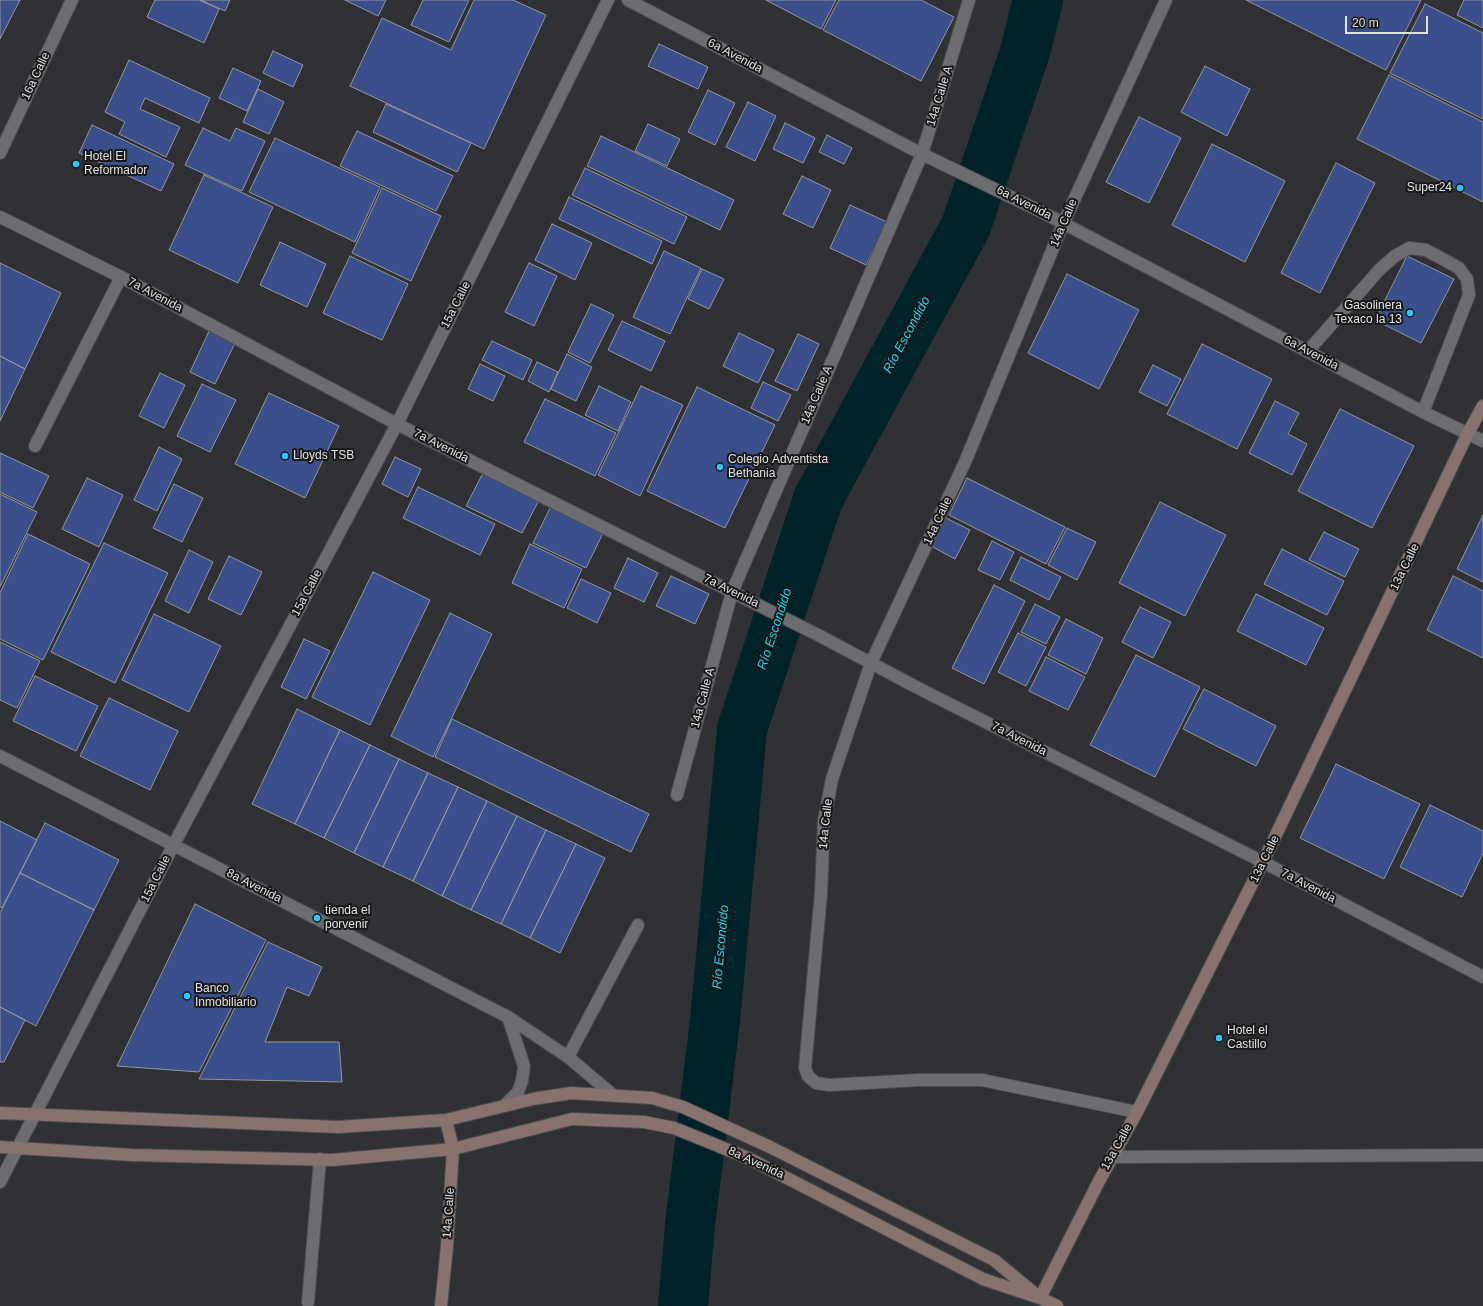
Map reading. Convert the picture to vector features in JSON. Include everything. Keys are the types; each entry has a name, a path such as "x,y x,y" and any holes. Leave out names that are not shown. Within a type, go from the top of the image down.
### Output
{"main road":[{"name":"13a Calle","path":"1038,1302 1112,1157 1137,1112 1263,862 1468,433 1483,406"},
{"name":"8a Avenida","path":"0,1112 338,1128 446,1120 504,1106 571,1093 652,1098 683,1107 770,1147 994,1260 1038,1302"},
{"name":"8a Avenida","path":"0,1147 132,1155 332,1160 453,1149 572,1119 644,1122 674,1128 761,1164 983,1279 1038,1302 1057,1306"},
{"name":"14a Calle","path":"441,1306 447,1246 453,1149 446,1120"}],"street":[{"name":"16a Calle","path":"0,153 72,0"},
{"name":"15a Calle","path":"0,1182 174,844 397,424 608,0"},
{"name":"6a Avenida","path":"628,0 925,155 1042,212 1423,412 1483,441"},
{"name":"14a Calle A","path":"677,794 732,592 925,155 969,0"},
{"name":"14a Calle","path":"1137,1112 982,1080 919,1080 829,1085 816,1083 808,1076 805,1068 821,893 824,821 832,779 871,663 965,462 1064,224 1166,0"},
{"name":"7a Avenida","path":"0,217 121,277 397,424 820,636 1263,862 1483,978"},
{"path":"1308,351 1380,269 1395,256 1409,248 1426,250 1459,268 1467,279 1469,295 1423,412"},
{"path":"35,446 121,277"},
{"name":"8a Avenida","path":"0,756 174,844 508,1017 568,1057 613,1095"},
{"path":"568,1057 638,925"},
{"path":"504,1106 518,1092 522,1081 524,1066 508,1017"},
{"path":"1112,1157 1483,1155"},
{"path":"308,1302 320,1159"}],"building":[{"path":"0,0 20,0 0,39"},
{"path":"155,0 199,0 219,9 204,43 147,17"},
{"path":"201,0 230,0 225,11"},
{"path":"345,0 386,0 378,16"},
{"path":"423,0 469,0 449,42 411,25"},
{"path":"474,0 513,0 546,15 484,149 350,86 382,18 451,50"},
{"path":"766,0 836,0 821,29"},
{"path":"839,0 921,0 954,17 921,81 823,30"},
{"path":"1246,0 1421,0 1386,70"},
{"path":"1464,0 1483,0 1483,28 1457,15"},
{"path":"1425,4 1483,33 1483,119 1390,73"},
{"path":"659,44 708,67 698,89 648,66"},
{"path":"273,51 303,65 293,87 263,73"},
{"path":"129,60 210,98 199,123 145,98 140,109 180,127 166,157 119,134 125,122 105,112"},
{"path":"1205,66 1250,89 1227,136 1181,112"},
{"path":"233,68 261,81 247,111 219,98"},
{"path":"1389,75 1483,122 1483,202 1357,139"},
{"path":"258,89 284,102 269,134 243,122"},
{"path":"708,90 735,103 715,145 688,132"},
{"path":"748,102 776,116 755,161 726,147"},
{"path":"386,104 471,143 457,172 373,132"},
{"path":"1139,117 1181,138 1149,203 1106,182"},
{"path":"785,123 815,138 803,163 773,149"},
{"path":"648,124 680,139 667,166 635,151"},
{"path":"92,125 174,164 161,191 79,153"},
{"path":"203,128 230,141 236,128 265,141 242,191 185,165"},
{"path":"357,131 453,176 436,211 340,166"},
{"path":"827,135 852,148 844,164 819,152"},
{"path":"601,136 734,200 720,230 587,166"},
{"path":"275,138 380,187 355,242 249,192"},
{"path":"1212,144 1285,181 1245,262 1172,225"},
{"path":"1336,163 1375,183 1320,293 1281,273"},
{"path":"585,168 687,217 674,244 572,195"},
{"path":"204,175 273,207 238,283 169,250"},
{"path":"802,176 831,190 813,228 783,214"},
{"path":"382,188 441,216 411,281 352,253"},
{"path":"569,197 662,241 652,264 559,219"},
{"path":"850,205 887,222 866,265 830,248"},
{"path":"552,224 592,243 575,280 535,260"},
{"path":"280,242 326,264 307,307 260,285"},
{"path":"664,251 701,268 670,334 633,317"},
{"path":"350,256 408,284 382,340 323,313"},
{"path":"1407,256 1454,279 1421,343 1375,320"},
{"path":"0,263 61,293 25,369 0,356"},
{"path":"529,263 557,276 534,326 505,312"},
{"path":"702,269 724,279 709,309 688,299"},
{"path":"1067,274 1139,310 1099,389 1028,353"},
{"path":"591,304 614,315 590,363 568,352"},
{"path":"622,321 665,341 651,371 608,350"},
{"path":"211,327 237,339 215,384 190,372"},
{"path":"739,333 774,350 758,383 723,366"},
{"path":"798,334 819,344 797,391 775,381"},
{"path":"492,341 532,360 523,380 482,360"},
{"path":"1202,344 1272,379 1237,449 1167,414"},
{"path":"567,354 592,367 576,401 551,389"},
{"path":"0,356 25,369 0,421"},
{"path":"537,362 558,372 549,392 528,381"},
{"path":"480,364 505,376 493,401 468,389"},
{"path":"1153,365 1181,379 1167,406 1139,392"},
{"path":"160,373 185,385 164,428 139,416"},
{"path":"763,382 791,395 778,421 751,408"},
{"path":"202,384 236,400 210,452 177,436"},
{"path":"599,386 631,402 618,431 585,415"},
{"path":"641,386 683,405 640,496 598,475"},
{"path":"697,387 775,425 725,528 647,491"},
{"path":"269,393 339,426 305,498 235,464"},
{"path":"545,399 616,433 595,476 524,442"},
{"path":"1275,401 1299,413 1288,434 1307,444 1292,475 1249,453"},
{"path":"1340,409 1414,446 1372,528 1298,491"},
{"path":"159,447 182,459 157,511 134,500"},
{"path":"0,453 49,476 33,508 0,492"},
{"path":"395,457 421,469 408,497 382,484"},
{"path":"483,473 539,500 522,533 466,506"},
{"path":"87,478 123,495 99,547 62,529"},
{"path":"967,478 1065,527 1046,564 949,515"},
{"path":"174,484 203,498 182,542 153,528"},
{"path":"418,487 495,524 480,555 403,518"},
{"path":"0,494 37,512 0,587"},
{"path":"1160,502 1226,535 1185,616 1119,583"},
{"path":"551,506 604,531 586,568 533,543"},
{"path":"1483,515 1483,582 1457,569"},
{"path":"946,518 970,530 955,559 931,546"},
{"path":"1067,528 1096,542 1077,580 1048,565"},
{"path":"1324,532 1359,549 1345,577 1309,560"},
{"path":"28,534 90,564 43,660 0,639 0,593"},
{"path":"992,541 1014,552 1000,580 978,570"},
{"path":"104,543 168,573 115,683 51,652"},
{"path":"530,544 582,569 564,608 512,583"},
{"path":"1282,549 1344,581 1327,615 1264,584"},
{"path":"189,550 213,562 189,613 165,601"},
{"path":"229,556 262,572 241,615 208,599"},
{"path":"1021,557 1061,577 1049,600 1010,580"},
{"path":"628,558 658,573 644,602 614,588"},
{"path":"373,572 430,600 370,725 312,697"},
{"path":"671,576 709,594 695,624 656,606"},
{"path":"1453,576 1483,591 1483,658 1427,630"},
{"path":"581,579 611,593 597,623 567,608"},
{"path":"994,585 1025,601 984,684 952,668"},
{"path":"1256,594 1324,628 1306,665 1237,631"},
{"path":"1035,604 1060,617 1046,644 1021,632"},
{"path":"1140,607 1171,622 1153,658 1122,642"},
{"path":"450,613 492,634 433,757 391,736"},
{"path":"154,614 221,646 189,712 122,680"},
{"path":"1066,619 1103,638 1086,674 1048,655"},
{"path":"1018,633 1046,647 1026,686 998,672"},
{"path":"304,639 330,651 306,699 281,687"},
{"path":"0,642 40,661 17,708 0,700"},
{"path":"1136,655 1200,687 1155,777 1090,745"},
{"path":"1046,657 1085,677 1068,710 1029,691"},
{"path":"35,676 98,706 76,751 13,721"},
{"path":"1204,689 1276,726 1256,766 1183,729"},
{"path":"109,698 178,731 150,790 80,756"},
{"path":"297,709 340,730 295,824 252,804"},
{"path":"452,719 649,814 631,852 435,757"},
{"path":"340,730 370,745 324,838 295,824"},
{"path":"370,745 399,759 354,853 324,838"},
{"path":"399,759 428,773 383,867 354,853"},
{"path":"1336,764 1420,804 1384,879 1300,838"},
{"path":"428,773 458,787 413,881 383,867"},
{"path":"458,787 487,801 442,896 413,881"},
{"path":"487,801 517,816 471,910 442,896"},
{"path":"1430,805 1483,831 1483,853 1462,897 1400,867"},
{"path":"517,816 546,830 501,924 471,910"},
{"path":"0,821 37,840 2,908 0,907"},
{"path":"45,823 119,860 94,910 20,873"},
{"path":"546,830 576,844 530,938 501,924"},
{"path":"576,844 605,858 560,953 530,938"},
{"path":"20,873 94,910 36,1026 0,1007 0,913"},
{"path":"195,904 266,940 199,1072 117,1066"},
{"path":"268,942 322,967 309,996 287,987 265,1042 339,1042 342,1082 199,1079"},
{"path":"0,1007 25,1020 4,1062 0,1062"}],"waterway":[{"name":"Río Escondido","path":"683,1306 690,1225 715,1021 742,729 818,499 966,226 1025,52 1038,0"}],"place":[{"name":"Hotel El Reformador","path":"76,164"},
{"name":"Super24","path":"1460,188"},
{"name":"Gasolinera Texaco la 13","path":"1410,313"},
{"name":"Lloyds TSB","path":"285,456"},
{"name":"Colegio Adventista Bethania","path":"720,467"},
{"name":"tienda el porvenir","path":"317,918"},
{"name":"Banco Inmobiliario","path":"187,996"},
{"name":"Hotel el Castillo","path":"1219,1038"}]}
